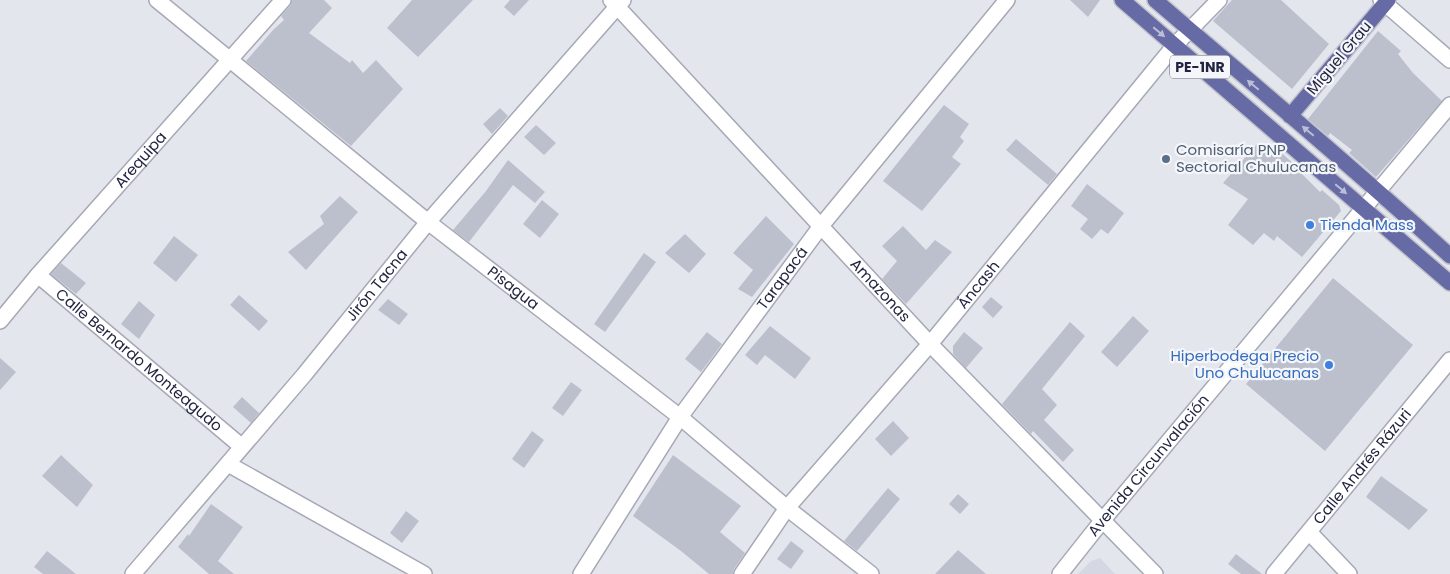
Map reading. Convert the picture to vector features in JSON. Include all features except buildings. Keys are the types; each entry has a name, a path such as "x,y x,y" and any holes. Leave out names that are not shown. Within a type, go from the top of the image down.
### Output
{"main road":[{"name":"PE-1NR","path":"1122,0 1364,208"},
{"name":"PE-1NR","path":"1156,0 1290,116"},
{"name":"Miguel Grau","path":"1290,116 1385,1"},
{"path":"1290,116 1380,191 1450,256"},
{"path":"1364,208 1450,283"}],"street":[{"name":"Pisagua","path":"157,0 428,222 680,417 787,508 870,574"},
{"name":"Arequipa","path":"0,321 38,275 283,0"},
{"name":"Tarapacá","path":"581,574 680,417 821,226 1007,0"},
{"name":"Áncash","path":"742,574 787,508 930,344 1175,45 1220,0"},
{"path":"1385,1 1450,60"},
{"name":"Amazonas","path":"617,2 930,344 1155,574"},
{"name":"Jirón Tacna","path":"133,574 304,375 428,222 617,2"},
{"name":"Avenida Circunvalación","path":"1060,574 1102,521 1450,105"},
{"name":"Calle Bernardo Monteagudo","path":"38,275 242,446"},
{"name":"Calle Andrés Rázuri","path":"1274,574 1450,360"},
{"path":"228,464 424,574"},
{"path":"1310,532 1349,574"}],"shaded area":[{"path":"1100,558 1115,574 1078,574 1091,561"}],"place":[{"name":"Comisaría PNP Sectorial Chulucanas","path":"1166,159"},
{"name":"Tienda Mass","path":"1310,225"},
{"name":"Hiperbodega Precio Uno Chulucanas","path":"1329,365"}]}
